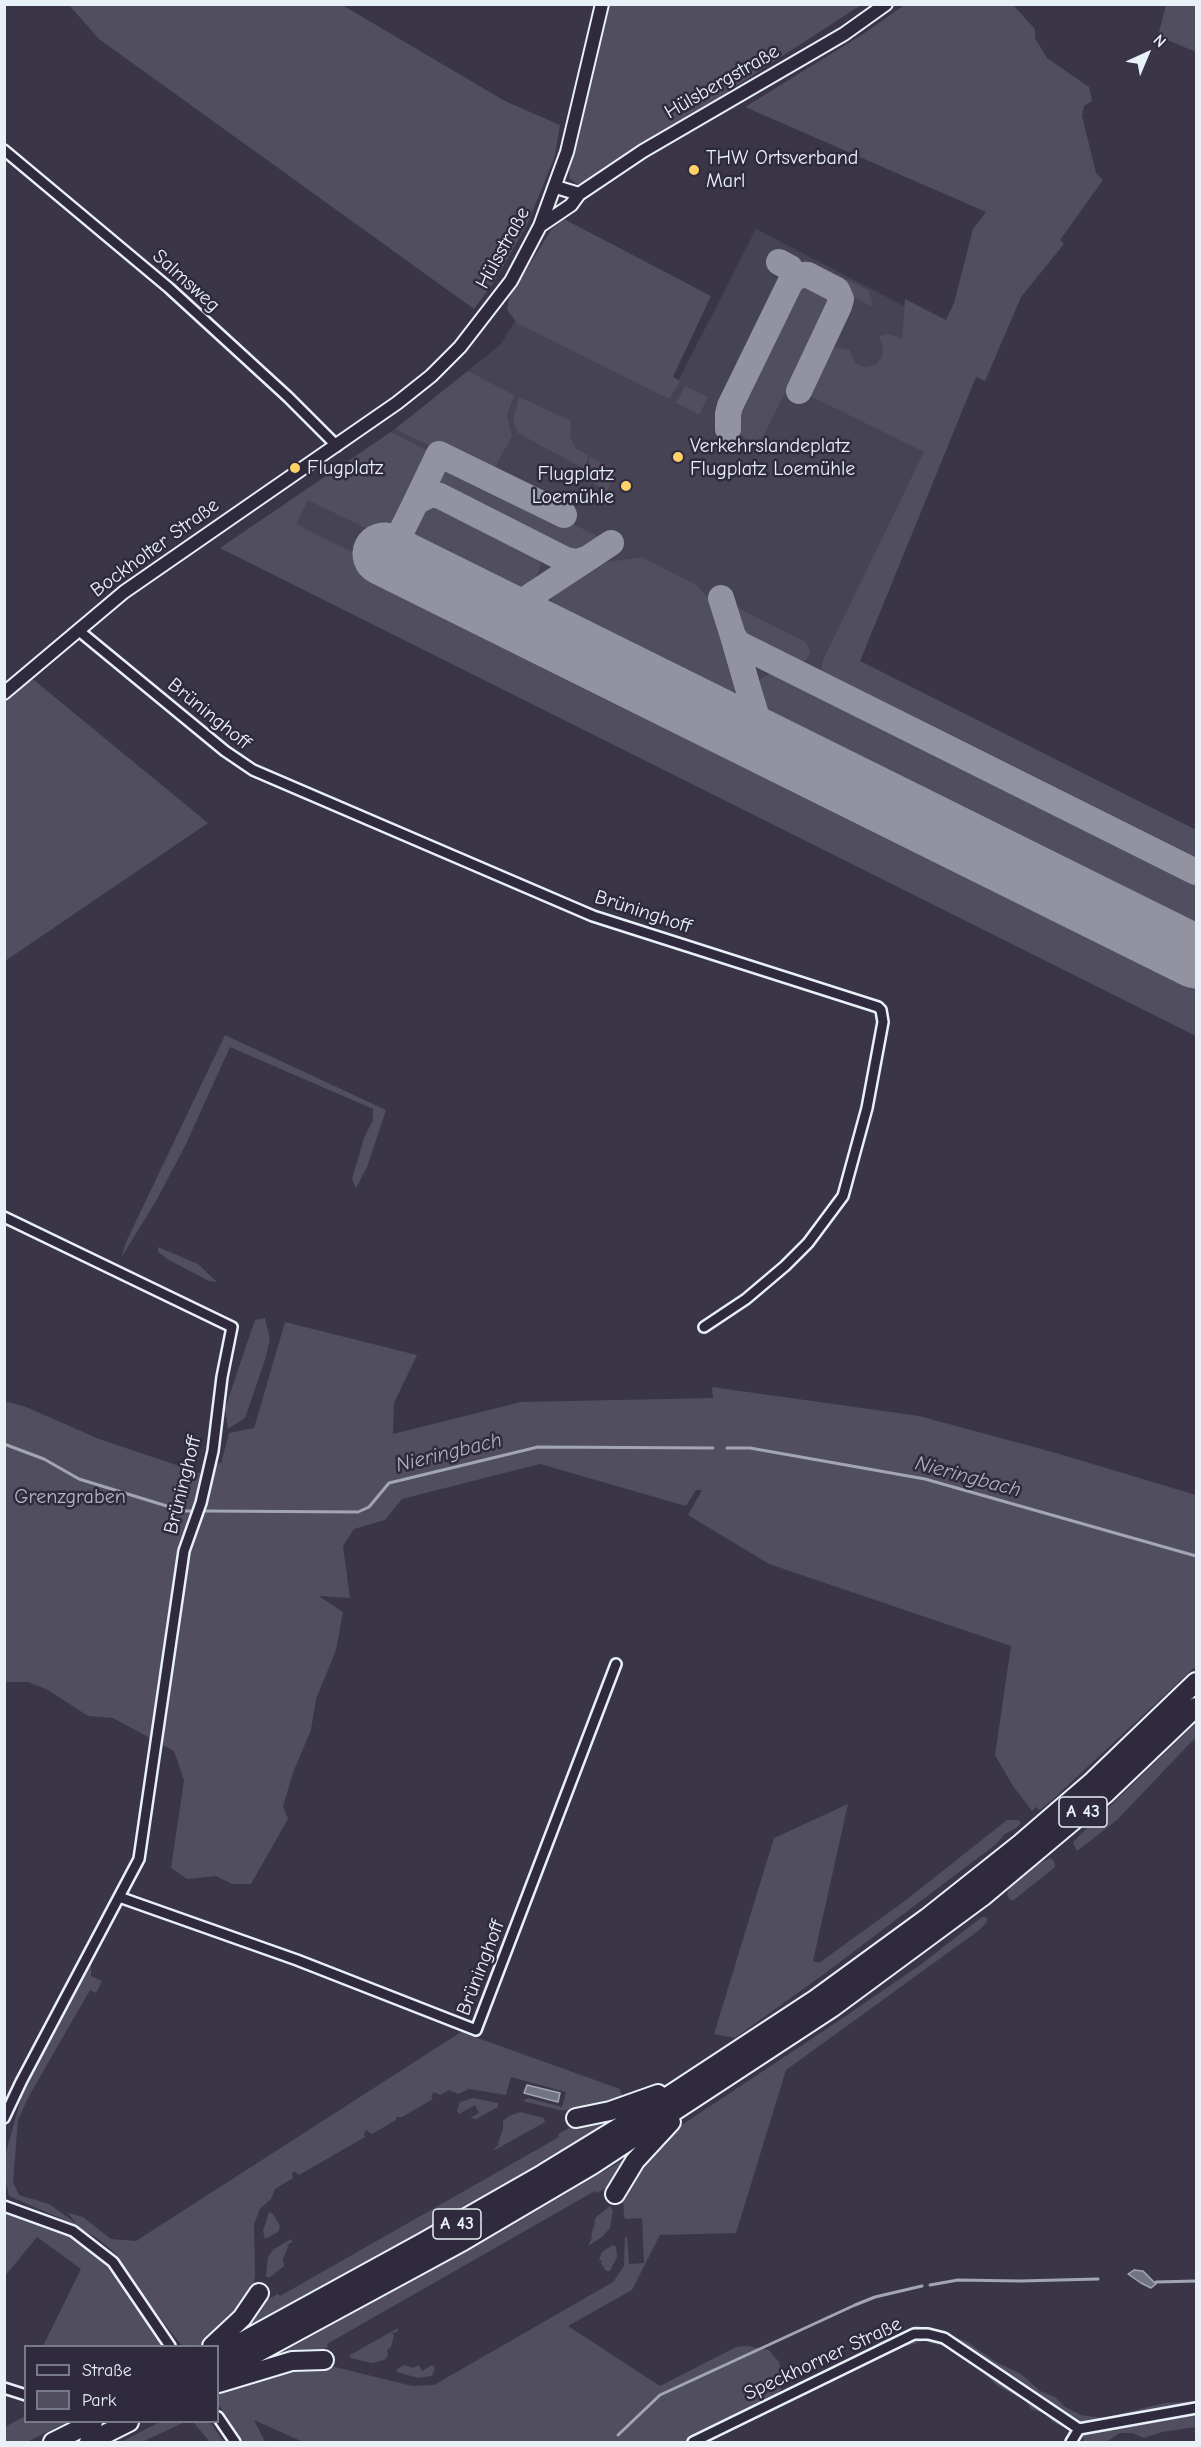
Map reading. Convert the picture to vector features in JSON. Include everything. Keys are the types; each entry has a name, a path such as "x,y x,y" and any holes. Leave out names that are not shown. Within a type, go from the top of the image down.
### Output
{"highway":[{"name":"A 43","path":"219,2354 543,2174 690,2082 816,1999 927,1918 1020,1844 1084,1788 1197,1682"},
{"name":"A 43","path":"219,2373 473,2235 592,2165 833,2007 982,1898 1106,1793 1197,1707"},
{"path":"576,2118 610,2111 690,2082"},
{"path":"615,2194 635,2161 689,2102"},
{"path":"213,2345 242,2318 259,2293"},
{"path":"219,2383 291,2361 324,2360"},
{"path":"53,2442 89,2423"},
{"path":"89,2442 125,2423"}],"street":[{"name":"Hülsstraße","path":"337,446 431,376 460,348 511,281 540,226 556,187 567,152 602,4"},
{"name":"Hülsbergstraße","path":"540,226 571,205 579,194 643,151 844,34 886,4"},
{"name":"Salmsweg","path":"4,150 169,288 288,397 337,446"},
{"path":"556,187 579,194"},
{"name":"Bockholter Straße","path":"4,693 124,592 337,446"},
{"name":"Brüninghoff","path":"78,630 225,751 253,770 593,916 878,1006 881,1010 882,1022 869,1097 843,1196 808,1243 785,1266 746,1299 704,1327"},
{"name":"Brüninghoff","path":"4,1217 232,1327 222,1377 213,1451 201,1503 184,1551 139,1859 4,2118"},
{"name":"Brüninghoff","path":"119,1897 297,1960 476,2030 616,1664"},
{"path":"4,2206 73,2231 113,2262 169,2345"},
{"name":"Speckhorner Straße","path":"693,2442 914,2334 928,2334 944,2338 1079,2429"},
{"path":"4,2388 24,2395"},
{"path":"1071,2442 1079,2429 1197,2408"},
{"path":"219,2418 235,2442"}],"shaded area":[{"path":"756,229 987,349 860,661 1196,830 1196,1036 220,548 395,429 500,345 516,320 669,399"}],"green space":[{"path":"906,4 1013,5 1035,29 1035,38 1047,58 1089,87 1092,101 1084,106 1082,116 1096,173 1103,180 1060,240 1064,244 1021,297 985,381 976,377 860,661 1196,830 1196,866 827,682 820,675 823,660 924,452 804,393 825,349 829,346 850,350 855,363 864,367 875,365 882,357 883,347 879,336 889,334 902,339 905,299 946,320 954,303 973,229 986,212 745,107 863,34"},
{"path":"69,5 342,5 505,101 560,125 555,156 527,225 494,282 474,309 99,39"},
{"path":"610,5 861,5 587,183 577,184 570,179 569,170 589,79"},
{"path":"1166,5 1196,5 1196,52 1158,36"},
{"path":"564,219 711,296 673,377 680,381 669,399 517,323 507,310 509,298 551,230"},
{"path":"804,259 868,290 873,304 871,306 846,294 839,283 807,269 803,264"},
{"path":"807,282 832,293 834,305 794,389 790,388 786,391 759,445 736,433 736,414 798,287"},
{"path":"468,371 514,395 507,416 512,436 491,474 395,429"},
{"path":"685,386 708,397 699,415 676,403"},
{"path":"519,397 571,421 570,437 576,449 588,455 586,470 518,433 513,420"},
{"path":"391,432 432,455 390,540 308,500 296,524 1196,973 1196,1036 220,548"},
{"path":"590,457 617,471 607,491 585,479"},
{"path":"446,460 599,537 577,552 570,554 562,552 434,487 432,481 440,463"},
{"path":"429,502 445,504 528,546 537,554 541,565 535,579 515,594 503,596 418,555 412,550 407,534 417,511"},
{"path":"642,557 696,585 717,607 739,673 736,689 725,701 717,703 560,625 553,617 550,609 552,599 557,592 602,563"},
{"path":"730,604 806,642 810,652 807,659 799,665 793,665 740,638"},
{"path":"776,671 1196,877 1196,941 768,728 764,723 756,689 761,678"},
{"path":"29,676 208,823 5,961 5,696"},
{"path":"225,1035 386,1110 367,1167 356,1188 352,1179 364,1138 373,1120 373,1109 230,1047 185,1146 156,1201 121,1258 127,1240"},
{"path":"158,1247 198,1264 217,1282 209,1281 169,1260 158,1252"},
{"path":"265,1318 270,1339 265,1360 245,1418 228,1429 225,1409 241,1361 255,1320"},
{"name":"Grenzgraben","path":"285,1322 417,1355 394,1403 393,1434 521,1402 713,1398 712,1387 919,1416 1056,1453 1196,1495 1196,1666 1051,1801 1040,1810 1036,1807 1032,1811 1013,1786 995,1755 1011,1646 769,1564 688,1515 702,1490 696,1490 686,1506 540,1464 402,1499 385,1520 354,1529 343,1546 350,1598 319,1596 343,1612 336,1650 316,1699 311,1730 294,1770 283,1806 288,1819 251,1884 232,1884 216,1876 187,1879 171,1868 184,1780 174,1751 113,1718 88,1716 48,1690 28,1682 7,1682 5,1679 4,1401 26,1407 99,1439 209,1476 211,1464 221,1463 229,1433 254,1428"},
{"path":"1196,1723 1196,1737 1117,1820 1077,1851 1073,1842"},
{"path":"848,1804 813,1961 819,1963 906,1900 1007,1820 1018,1820 1021,1823 824,1974 735,2038 714,2034 774,1838"},
{"path":"1050,1858 1054,1861 1055,1867 1014,1900 1010,1900 1007,1895 1009,1889 1032,1867"},
{"path":"982,1917 988,1918 978,1931 786,2070 736,2233 660,2235 632,2290 568,2326 660,2386 736,2347 747,2346 769,2350 779,2362 784,2379 779,2394 687,2442 303,2442 254,2420 265,2442 244,2442 219,2405 219,2392 281,2369 327,2365 412,2386 434,2385 613,2282 624,2266 625,2237 627,2237 629,2264 644,2263 642,2218 626,2219 624,2217 623,2197 627,2185 662,2138 920,1965"},
{"path":"91,1960 91,1976 102,1981 96,1993 90,1990 29,2096 18,2120 13,2182 19,2195 49,2204 76,2223 68,2213 83,2217 111,2239 136,2241 461,2032 620,2089 623,2099 573,2111 559,2110 523,2101 528,2098 562,2107 566,2092 511,2077 506,2095 469,2089 458,2094 449,2090 440,2095 434,2092 431,2096 433,2099 402,2117 396,2117 396,2120 372,2134 366,2130 365,2137 299,2175 294,2171 293,2178 275,2189 271,2199 260,2209 254,2224 255,2276 253,2287 243,2307 209,2341 199,2345 181,2345 137,2288 116,2254 97,2238 62,2219 9,2196 5,2156 22,2095"},
{"path":"473,2098 498,2103 498,2107 476,2119 470,2118 479,2113 475,2105 459,2114 457,2111 460,2102"},
{"path":"520,2112 544,2118 545,2122 495,2150 499,2144 503,2121"},
{"path":"627,2113 526,2173 238,2333 254,2311 265,2301 278,2294 280,2296 559,2137 558,2134 583,2121"},
{"path":"633,2154 606,2188 597,2193 595,2191 327,2344 328,2347 315,2352 272,2358 494,2236"},
{"path":"610,2206 613,2211 610,2228 602,2237 588,2246 596,2224 594,2223 596,2217"},
{"path":"5,2207 71,2233 112,2264 161,2345 43,2345 81,2269 37,2237 5,2276"},
{"path":"269,2212 273,2214 280,2226 278,2232 265,2239 263,2231"},
{"path":"291,2239 292,2242 287,2245 283,2259 284,2266 269,2278 266,2276 268,2257 274,2249"},
{"path":"613,2245 616,2247 617,2257 610,2271 606,2271 602,2261 599,2260 602,2252"},
{"path":"916,2325 966,2341 996,2362 1021,2374 1040,2391 1055,2397 1065,2407 1081,2415 1103,2418 1165,2403 1196,2401 1196,2427 1162,2432 1144,2438 1132,2433 1120,2433 1106,2442 1084,2442 1083,2436 1053,2422 1045,2414 1031,2409 1026,2401 998,2386 950,2348 923,2341 908,2346 875,2343 904,2333"},
{"path":"398,2328 397,2332 392,2333 394,2335 391,2347 387,2350 388,2356 384,2360 372,2363 350,2358 350,2355"},
{"path":"404,2365 413,2368 419,2365 422,2371 432,2365 435,2368 432,2376 418,2378 397,2372 397,2369"},
{"path":"24,2417 24,2423 65,2423 27,2442 5,2442 5,2427"},
{"path":"158,2423 183,2423 142,2442 121,2442"},
{"path":"194,2423 211,2423 224,2442 210,2442"}],"water":[{"path":"527,2085 560,2093 558,2102 524,2093"},
{"path":"1134,2270 1143,2271 1156,2284 1151,2288 1128,2274"}],"waterway":[{"name":"Nieringbach","path":"4,1444 44,1459 79,1479 183,1511 190,1511"},
{"name":"Nieringbach","path":"205,1511 358,1512 369,1507 389,1483 538,1447 713,1448"},
{"name":"Nieringbach","path":"727,1448 750,1448 925,1479 1196,1556"},
{"path":"930,2285 958,2280 1098,2279"},
{"path":"1156,2282 1196,2281"},
{"path":"618,2435 660,2395 855,2305 875,2297 922,2286"}],"taxiway":[{"path":"728,429 730,406 793,277 790,268 779,262"},
{"path":"792,280 800,275 808,275 837,290 841,299 799,391"},
{"path":"415,504 439,454 564,515"},
{"path":"415,569 399,556 397,540 416,502 431,494 440,496 566,560 577,562 586,559"},
{"path":"494,607 505,609 514,607 611,543"},
{"path":"535,593 530,599 528,612 535,626 545,633"},
{"path":"721,598 733,636 739,644 1196,872"},
{"path":"718,718 731,721 737,719 743,716 750,704 750,695 733,636"},
{"path":"750,695 762,734 772,745"}],"runway":[{"path":"384,554 1196,957"}],"place":[{"name":"THW Ortsverband Marl","path":"694,170"},
{"name":"Verkehrslandeplatz Flugplatz Loemühle","path":"678,457"},
{"name":"Flugplatz","path":"295,468"},
{"name":"Flugplatz Loemühle","path":"626,486"}]}
